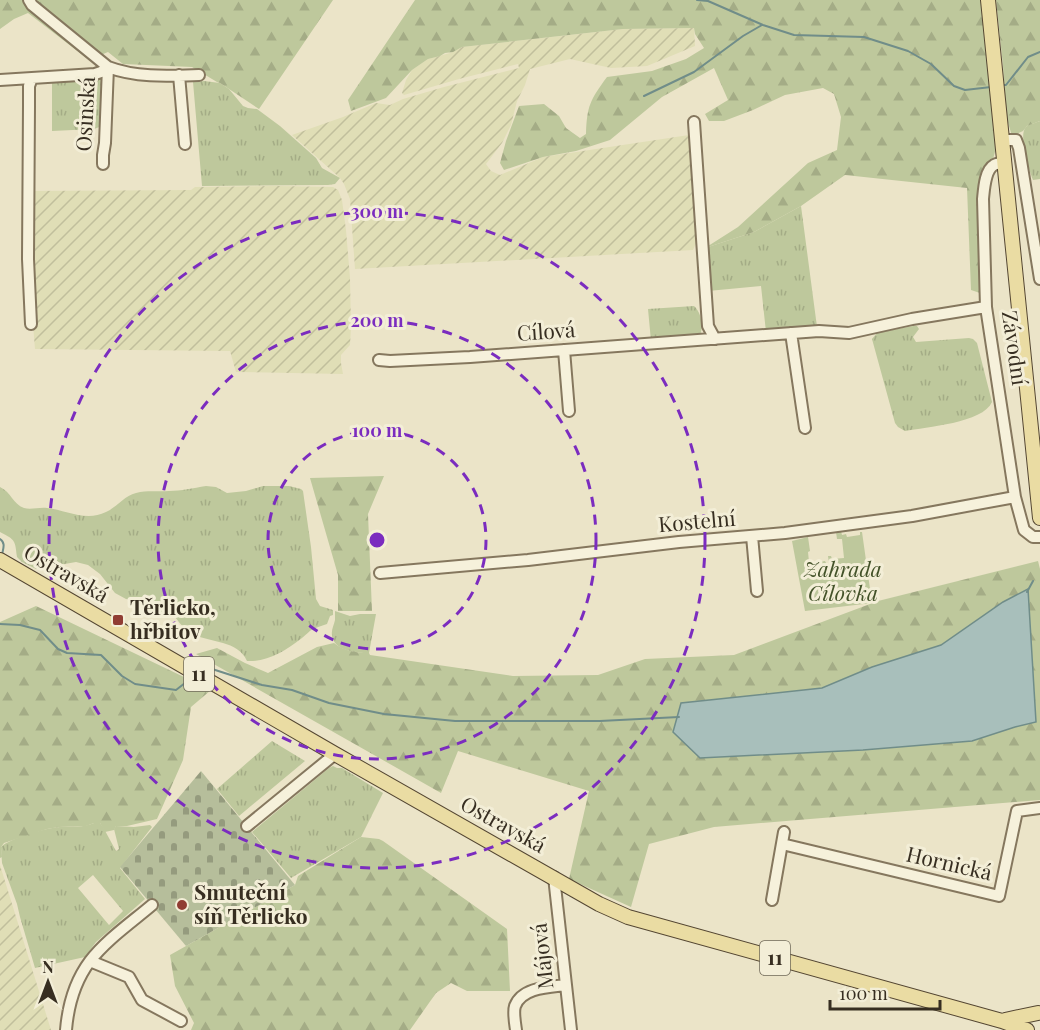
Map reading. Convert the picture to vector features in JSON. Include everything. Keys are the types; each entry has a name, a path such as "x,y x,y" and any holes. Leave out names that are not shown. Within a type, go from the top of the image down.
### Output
{"main road":[{"name":"Závodní","path":"988,0 1040,518"},
{"name":"Ostravská","path":"0,560 599,904 628,916 1002,1021 1026,1030"},
{"path":"1002,1021 1039,1013"},
{"path":"1026,1030 1030,1021 1039,1013"}],"street":[{"path":"29,0 32,5 108,67 136,74 199,75"},
{"path":"0,80 95,74 108,67"},
{"name":"Osinská","path":"103,164 108,67"},
{"path":"179,75 185,144"},
{"path":"31,324 28,259 28,106 29,86 32,78"},
{"path":"694,122 708,326 716,339"},
{"path":"1002,140 1016,140 1019,148 1040,279"},
{"name":"Závodní","path":"1004,162 991,168 984,183 986,306 1015,497 1024,530 1033,537 1040,537"},
{"name":"Cílová","path":"379,360 564,351 819,331 849,333 986,306"},
{"path":"791,333 805,428"},
{"path":"564,351 569,411"},
{"name":"Kostelní","path":"380,573 785,533 912,516 1015,497"},
{"path":"752,536 758,591"},
{"path":"247,826 335,754"},
{"name":"Hornická","path":"782,844 999,897 1017,811 1040,808"},
{"path":"772,900 784,832"},
{"name":"Májová","path":"554,878 571,1030"},
{"path":"66,1030 70,1001 76,984 90,961 152,905"},
{"path":"90,961 129,977 142,1000 181,1021"},
{"path":"516,1030 515,1007 521,996 535,989 566,985"}],"shaded area":[{"path":"694,28 695,46 647,66 611,68 570,59 530,69 517,101 511,125 502,143 486,164 491,171 500,175 543,157 689,135 693,159 697,241 693,250 355,269 350,199 344,184 292,135 376,103 390,105 444,87 519,68 518,64 404,95 402,93 412,70 428,59 462,47 623,29"},
{"path":"195,187 333,187 338,190 342,200 350,278 351,327 350,345 341,355 343,374 236,372 230,351 35,349 31,191 191,190"},
{"path":"0,865 51,1030 0,1030"}],"green space":[{"path":"0,0 333,0 259,109 192,67 123,64 108,52 89,60 28,13 0,29"},
{"path":"415,0 983,0 997,145 993,159 982,174 978,207 980,293 971,290 967,188 845,175 801,206 754,232 705,248 738,227 808,163 837,150 841,117 834,94 823,88 785,95 724,121 709,121 705,114 728,100 714,68 662,97 610,140 576,151 543,157 504,170 500,163 519,106 544,104 559,116 566,128 580,138 586,134 590,104 607,77 652,71 686,59 704,48 694,28 623,29 462,47 428,59 412,70 386,98 351,111 348,100"},
{"path":"996,0 1040,0 1040,121 1012,136 1006,116"},
{"path":"103,77 102,126 94,129 52,131 52,81"},
{"path":"193,82 220,83 229,89 243,106 257,109 280,126 316,158 322,168 340,178 335,184 328,185 202,186"},
{"path":"1040,121 1040,179 1033,180 1023,137 1027,126"},
{"path":"801,206 817,327 766,332 761,286 708,291 705,248 754,232"},
{"path":"694,306 701,321 699,337 651,341 648,309"},
{"path":"913,326 919,329 913,337 916,342 969,338 977,343 992,402 987,409 978,415 953,423 905,431 898,427 872,339 877,333"},
{"path":"384,476 368,514 372,611 338,611 338,575 310,478"},
{"path":"263,486 289,486 303,491 316,599 320,606 333,610 333,615 330,616 327,624 312,630 276,655 262,660 247,661 237,649 189,632 169,610 159,615 149,604 126,599 115,593 100,574 88,565 76,562 36,569 22,562 17,557 14,541 0,532 0,487 24,508 47,508 91,516 106,512 136,493 216,487 227,493"},
{"name":"Zahrada Cílovka","path":"841,531 842,535 846,534 847,537 860,535 862,532 872,603 805,611 792,541 808,537 809,562 829,563 828,556 832,559 844,558 842,539 837,539 836,532"},
{"path":"1038,561 1040,569 1040,800 714,827 649,844 631,907 569,879 589,791 458,751 441,793 196,654 217,648 268,673 317,647 334,643 346,650 370,655 513,676 598,675 645,659 734,655 878,601","holes":["1028,589 1036,722 972,741 863,750 700,758 673,732 681,703 822,688 872,667 941,645 1003,602"]},
{"path":"36,606 211,690 191,707 183,760 157,819 127,826 116,826 114,830 105,832 100,823 47,829 4,843 1,847 2,857 0,858 0,622"},
{"path":"335,611 350,616 376,614 369,653 346,650 337,645 332,633"},
{"path":"272,741 305,761 239,816 217,789"},
{"path":"333,766 342,768 383,793 361,837 291,878 252,832"},
{"path":"201,771 295,885 186,946 120,867"},
{"path":"100,823 116,851 119,849 114,829 116,826 150,825 152,827 120,868 145,899 96,942 85,957 35,968 17,904 2,863 1,847 20,837 47,829","holes":["93,875 123,911 109,925 78,888"]},
{"path":"361,837 383,841 507,929 510,991 467,991 451,983 436,993 410,1030 191,1030 194,1023 175,986 170,955 295,885 298,876"}],"water":[{"path":"1028,589 1036,722 972,741 863,750 700,758 673,732 681,703 822,688 872,667 941,645 1003,602"}],"waterway":[{"path":"697,0 708,1 763,25 794,35 864,37 908,51 931,64 954,86 965,90 991,87"},
{"path":"644,96 694,72 762,25"},
{"path":"1002,85 1006,85 1028,57 1040,52"},
{"path":"0,539 4,544 2,555"},
{"path":"1027,592 1033,581"},
{"path":"0,624 20,625 40,630 58,649 67,653 101,655 122,676 135,684 176,690 189,677"},
{"path":"199,668 209,668 262,685 292,690 329,703 384,714 455,721 600,721 679,717"}],"place":[{"name":"Těrlicko, hřbitov","path":"118,620"},
{"name":"Smuteční síň Těrlicko","path":"182,905"}]}
